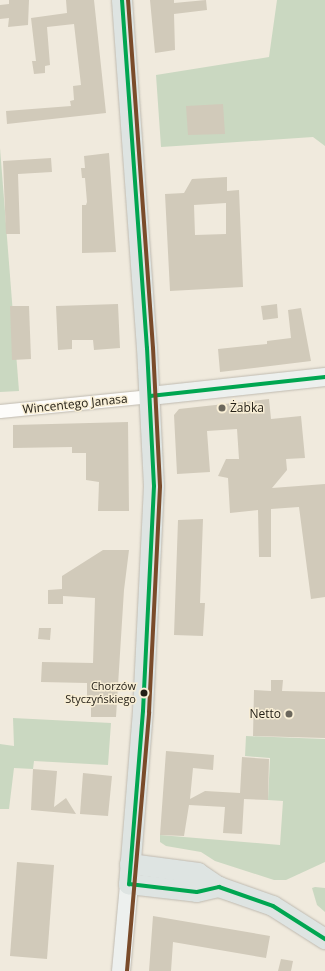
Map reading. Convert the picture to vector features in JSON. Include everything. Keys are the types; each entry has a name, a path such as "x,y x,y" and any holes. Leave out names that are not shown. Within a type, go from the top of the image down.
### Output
{"main road":[{"path":"122,0 150,396 154,486 150,589 128,884 197,892 219,887"},
{"path":"130,864 198,874 219,887 273,906 325,939"}],"street":[{"path":"150,396 325,377"},
{"name":"Wincentego Janasa","path":"0,411 150,396"},
{"path":"121,971 128,884"}],"green space":[{"path":"277,0 325,0 325,146 313,137 161,147 156,75 269,57"},
{"path":"0,148 19,391 0,392"},
{"path":"13,718 111,723 108,765 34,761 33,769 14,768 9,809 0,809 0,744 14,746"},
{"path":"246,736 325,739 325,862 286,880 274,880 215,861 201,852 166,846 160,842 160,835 280,845 283,801 268,800 270,758 245,756"},
{"path":"312,888 325,888 325,912 317,905"}],"building":[{"path":"9,0 29,0 28,25 8,27 9,18 0,19 0,5 9,4"},
{"path":"66,0 94,0 106,113 7,124 6,111 71,106 70,101 74,100 73,86 81,85 74,24 47,27 50,65 45,66 45,73 34,74 32,61 36,61 31,18 67,13"},
{"path":"150,0 174,0 174,3 206,0 207,10 174,14 175,50 155,53"},
{"path":"223,104 225,134 188,135 186,106"},
{"path":"109,153 116,252 82,253 82,205 86,205 87,202 85,178 82,178 81,168 85,168 84,156"},
{"path":"51,158 52,172 18,174 20,234 6,234 3,161"},
{"path":"227,177 227,191 239,190 243,287 170,291 165,194 184,193 192,179","holes":["226,203 226,234 195,235 194,205"]},
{"path":"118,304 120,348 94,350 93,340 72,340 72,349 58,350 56,306"},
{"path":"277,304 278,318 263,320 261,306"},
{"path":"10,306 29,306 31,359 12,360"},
{"path":"301,308 311,361 220,372 218,349 267,344 267,341 291,338 288,310"},
{"path":"269,399 271,419 301,416 305,458 286,459 287,470 272,488 325,484 325,597 311,599 299,507 271,509 271,557 259,557 258,510 230,513 228,478 218,476 226,459 239,459 237,429 207,431 210,472 177,474 174,415 179,409"},
{"path":"128,422 129,511 98,511 99,482 86,480 86,453 72,453 72,447 13,448 13,425"},
{"path":"203,519 200,603 205,603 203,636 174,635 178,520"},
{"path":"103,550 129,550 124,590 116,717 91,717 91,701 87,701 87,683 41,682 42,662 93,663 95,598 63,596 63,604 48,604 48,590 62,589 62,576"},
{"path":"39,628 51,628 50,640 38,639"},
{"name":"Netto","path":"271,680 283,680 282,691 325,692 325,738 253,736 254,690 271,691"},
{"path":"166,751 214,755 213,770 193,768 190,799 205,791 240,793 242,757 269,759 268,800 244,799 242,834 223,833 225,807 189,805 184,836 160,835"},
{"path":"33,769 57,771 54,807 66,798 76,814 31,810"},
{"path":"83,773 112,776 108,816 80,814"},
{"path":"17,862 54,865 47,959 10,956"},
{"path":"153,916 270,936 266,958 173,942 171,971 149,971"},
{"path":"281,959 293,961 291,971 278,971"}],"transit line":[{"path":"122,0 147,348 154,486 143,711 129,884 197,892 219,887 273,906 325,939"},
{"path":"127,971 149,712 160,486 153,348 128,0"},
{"path":"150,396 325,377"}],"place":[{"name":"Żabka","path":"222,408"},
{"name":"Chorzów Styczyńskiego","path":"144,693"},
{"name":"Netto","path":"289,714"}]}
